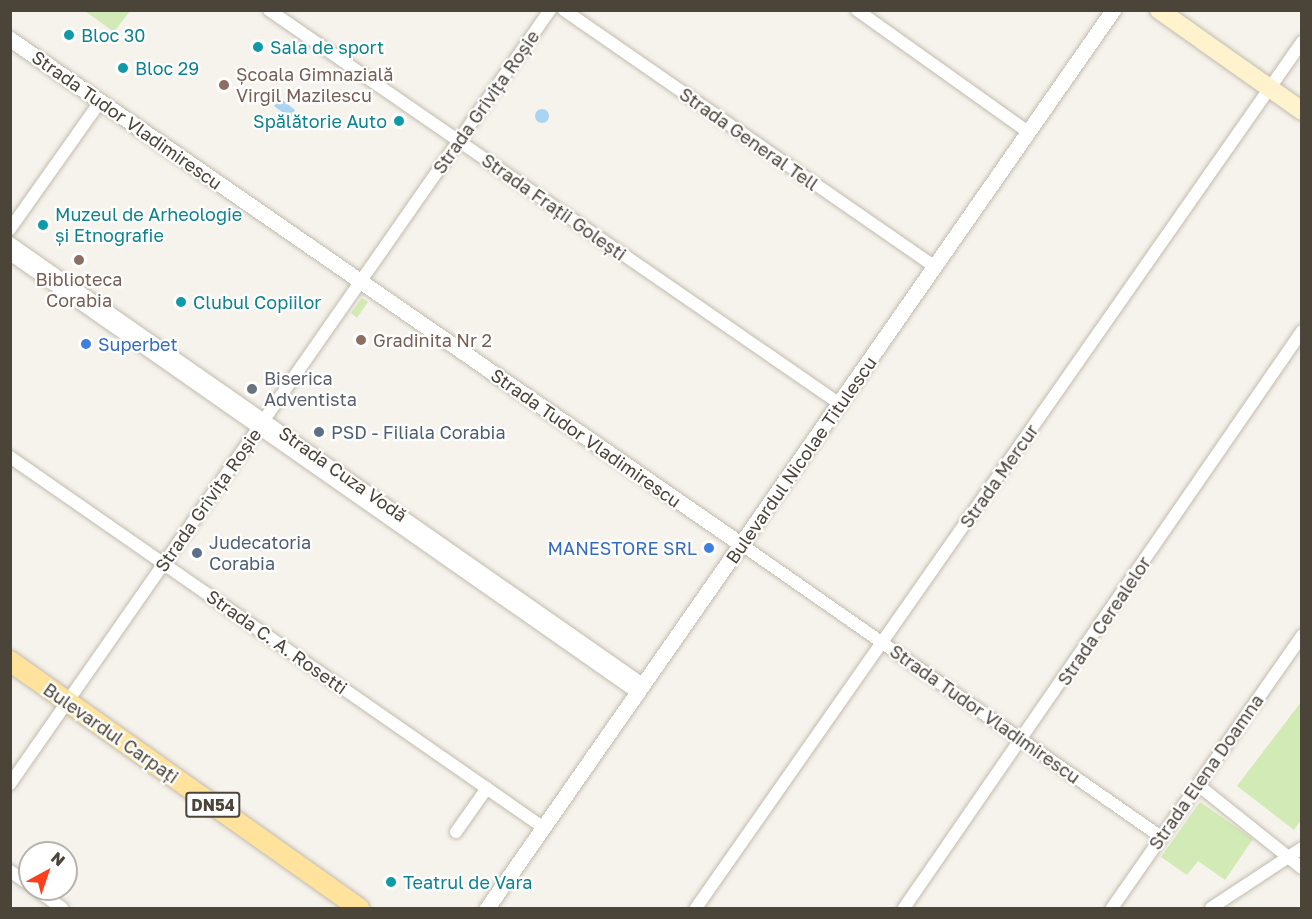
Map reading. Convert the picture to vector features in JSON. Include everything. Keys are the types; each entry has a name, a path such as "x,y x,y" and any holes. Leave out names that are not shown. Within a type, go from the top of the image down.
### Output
{"main road":[{"path":"1159,10 1302,111"},
{"name":"Bulevardul Carpați","path":"10,662 359,909"}],"street":[{"name":"Strada Frații Golești","path":"269,10 840,404"},
{"name":"Strada Grivița Roșie","path":"10,784 550,10"},
{"name":"Strada General Tell","path":"564,10 935,267"},
{"path":"857,10 1028,132"},
{"name":"Bulevardul Nicolae Titulescu","path":"487,909 1113,10"},
{"name":"Strada Tudor Vladimirescu","path":"10,39 1161,837"},
{"name":"Strada Mercur","path":"696,909 1302,42"},
{"path":"10,229 100,102"},
{"name":"Strada Cuza Vodă","path":"10,243 642,689"},
{"name":"Strada Cuza Vodă","path":"10,254 261,422"},
{"name":"Strada Cerealelor","path":"904,909 1302,331"},
{"name":"Strada C. A. Rosetti","path":"10,457 544,828"},
{"name":"Strada Elena Doamna","path":"1112,909 1302,636"},
{"path":"1197,785 1302,868"},
{"path":"456,832 487,788"},
{"path":"1211,909 1302,848"}],"green space":[{"path":"85,11 130,11 114,32"},
{"path":"362,298 368,302 357,318 351,313"},
{"path":"1301,702 1301,820 1294,830 1237,786"},
{"path":"1200,802 1253,839 1225,880 1198,861 1187,875 1161,857"}],"water":[{"path":"280,98 295,110 290,118 274,106"},
{"path":"542,109 547,111 549,116 547,121 542,123 537,121 535,116 537,111"}],"place":[{"name":"Bloc 30","path":"69,35"},
{"name":"Sala de sport","path":"258,47"},
{"name":"Bloc 29","path":"123,68"},
{"name":"Școala Gimnazială Virgil Mazilescu","path":"224,85"},
{"name":"Spălătorie Auto","path":"399,121"},
{"name":"Muzeul de Arheologie și Etnografie","path":"43,225"},
{"name":"Biblioteca Corabia","path":"79,260"},
{"name":"Clubul Copiilor","path":"181,302"},
{"name":"Gradinita Nr 2","path":"361,340"},
{"name":"Superbet","path":"86,344"},
{"name":"Biserica Adventista","path":"252,389"},
{"name":"PSD - Filiala Corabia","path":"319,432"},
{"name":"MANESTORE SRL","path":"709,548"},
{"name":"Judecatoria Corabia","path":"197,553"},
{"name":"Teatrul de Vara","path":"391,882"}]}
